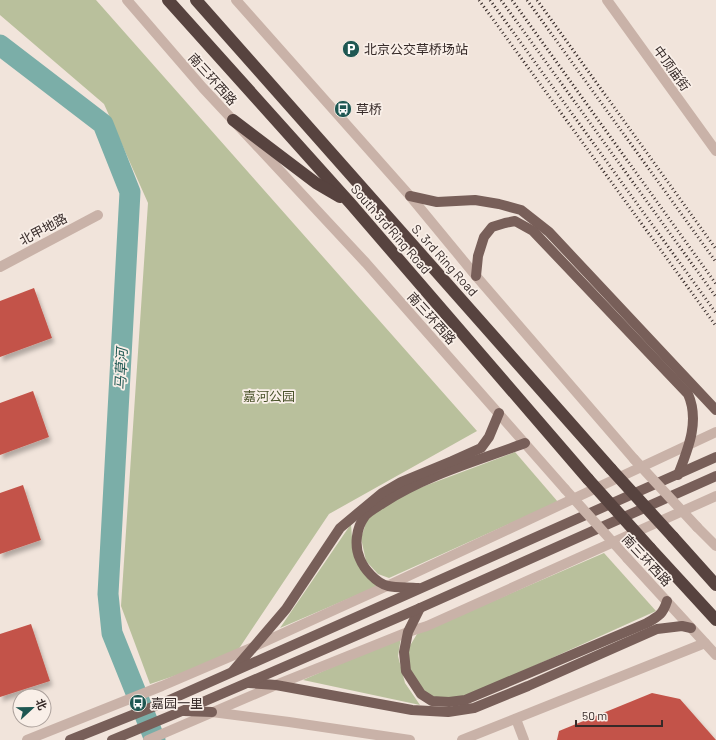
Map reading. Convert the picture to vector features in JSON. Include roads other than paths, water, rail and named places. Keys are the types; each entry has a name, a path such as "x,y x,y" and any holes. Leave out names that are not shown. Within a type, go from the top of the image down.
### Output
{"highway":[{"name":"South 3rd Ring Road","path":"168,0 351,204 588,479 716,620"},
{"name":"S. 3rd Ring Road","path":"196,0 611,469 716,585"},
{"path":"233,120 316,183 351,204"}],"main road":[{"path":"410,196 437,202 475,200 521,210 550,232 716,410"},
{"path":"476,276 478,256 484,237 492,227 515,221 533,230 688,394 692,404 693,422 690,444 678,475"},
{"path":"232,672 286,609 340,528 382,493 401,482 481,448 489,437 499,412"},
{"path":"420,588 387,586 369,574 362,564 358,553 356,540 359,528 366,515 400,492 447,471 525,443"},
{"path":"70,740 165,702 716,457"},
{"path":"115,739 420,608 716,476"},
{"path":"420,608 408,632 404,652 406,670 421,694 432,701 448,702 460,701 473,697 647,623 660,616 667,601"},
{"path":"247,682 276,685 412,710 448,712 474,708 528,686 657,629 682,626 691,628"},
{"path":"178,713 212,712"}],"street":[{"name":"南三环西路","path":"127,0 203,88 366,263 499,412 565,489 716,655"},
{"path":"236,0 410,196 476,276 634,459 716,546"},
{"name":"中顶庙街","path":"607,0 716,151"},
{"name":"北甲地路","path":"0,267 98,215"},
{"path":"27,740 162,686 253,647 716,432"},
{"path":"148,740 276,685 408,632 427,626 716,496"},
{"path":"462,740 705,643"},
{"path":"212,712 410,740"},
{"path":"516,719 524,740"}],"waterway":[{"name":"马草河","path":"0,45 103,124 130,192 108,594 112,633 155,740"}],"railway":[{"path":"479,0 716,326"},
{"path":"490,0 716,313"},
{"path":"501,0 716,297"},
{"path":"512,0 716,284"},
{"path":"527,0 716,262"},
{"path":"537,0 716,249"}],"place":[{"name":"北京公交草桥场站","path":"351,49"},
{"name":"草桥","path":"343,109"},
{"name":"嘉园一里","path":"138,703"}],"park label":[{"name":"嘉河公园","path":"269,396"}]}
